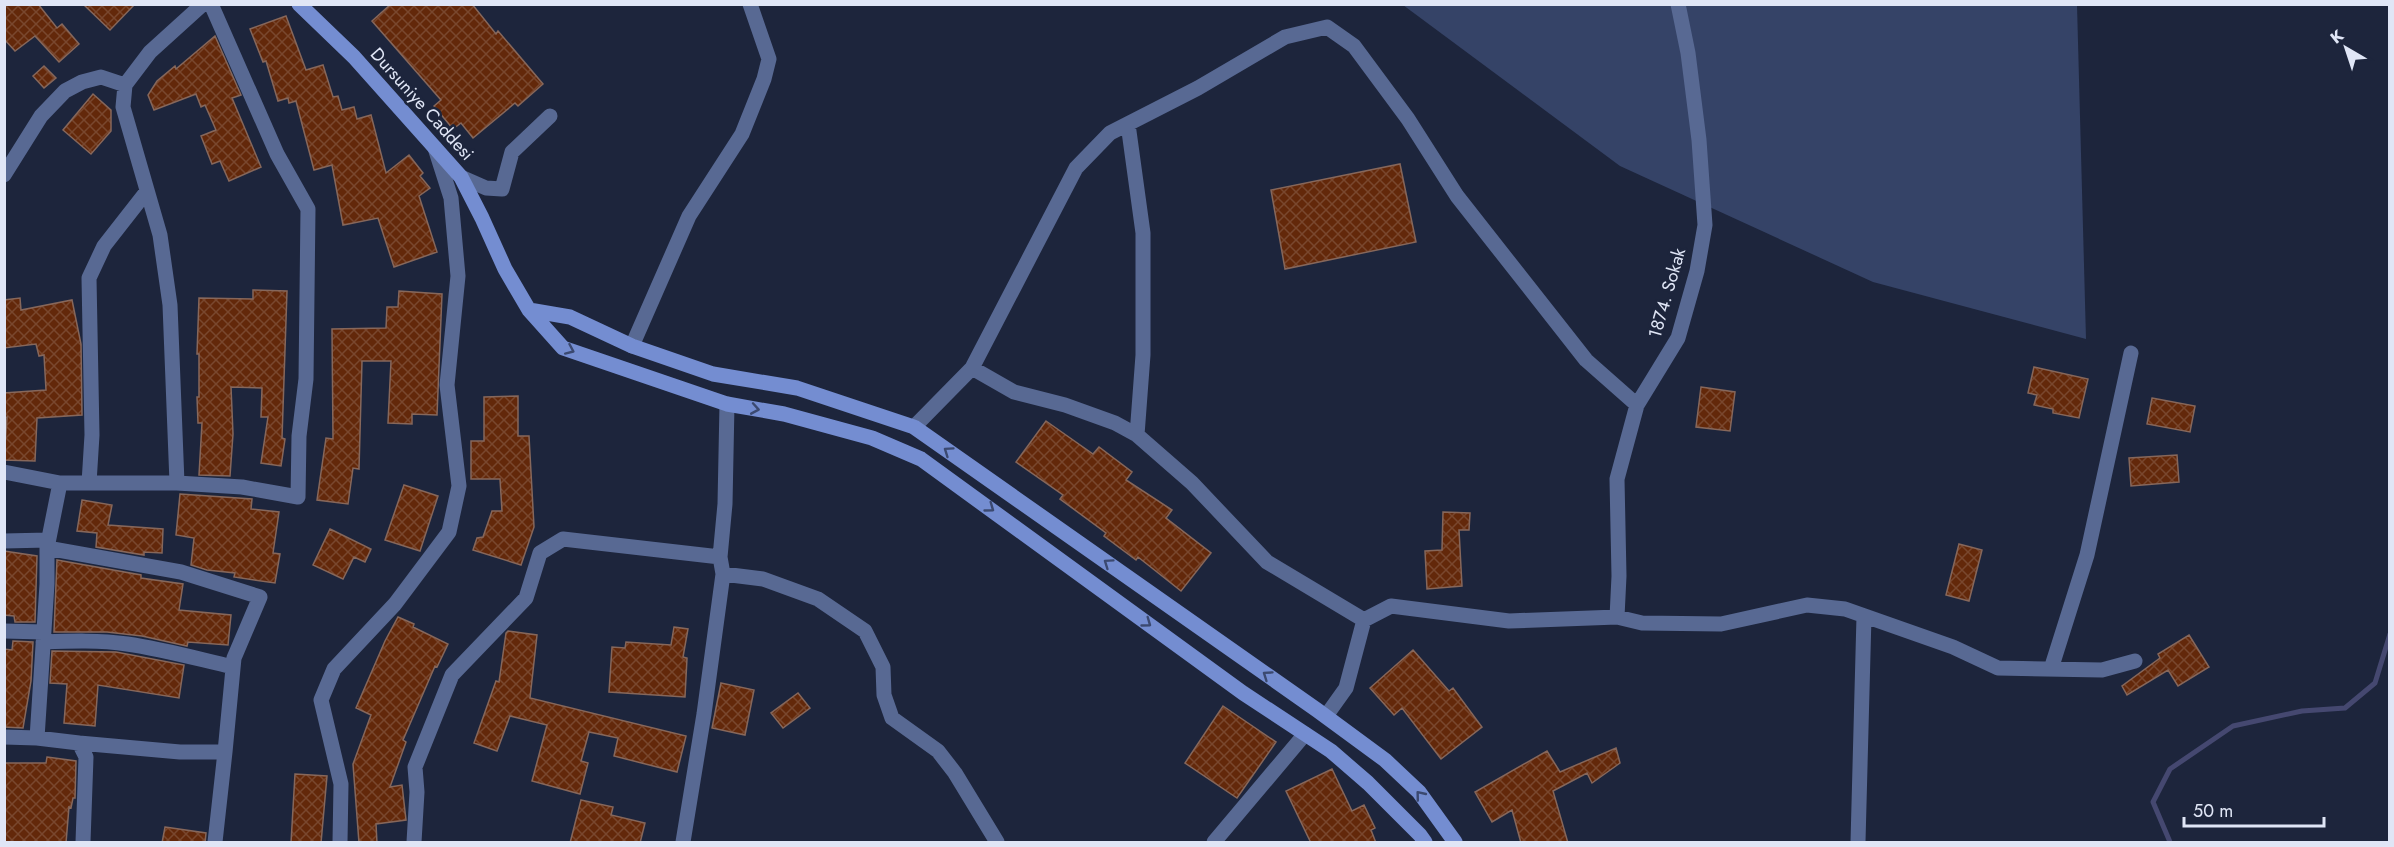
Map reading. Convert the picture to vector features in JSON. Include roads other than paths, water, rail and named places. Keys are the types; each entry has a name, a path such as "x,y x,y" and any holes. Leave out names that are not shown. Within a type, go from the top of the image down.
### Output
{"street":[{"path":"177,483 170,305 160,235 123,107 125,85 150,52 203,4"},
{"path":"4,472 60,483 177,483 242,487 298,497 299,436 306,378 309,209 277,154 211,4"},
{"name":"Dursuniye Caddesi","path":"299,4 354,57 461,177 505,269 529,310 562,348 727,404 784,414 872,438 921,459 1243,693 1331,752 1368,783 1420,835 1425,843"},
{"path":"632,346 689,216 742,134 764,79 769,59 750,4"},
{"name":"1874. Sokak","path":"1617,617 1619,576 1617,479 1637,405 1678,338 1697,271 1705,225 1699,140 1688,53 1678,4"},
{"path":"914,427 972,368 1076,168 1110,133 1198,88 1285,37 1327,27 1354,46 1408,119 1457,196 1586,360 1637,405"},
{"path":"4,175 41,116 65,91 82,82 101,77 125,85"},
{"path":"461,177 486,188 502,189 512,152 550,116"},
{"path":"1128,124 1143,233 1143,355 1137,435"},
{"path":"340,843 341,784 321,700 334,669 395,604 449,532 459,486 447,385 458,276 451,198 434,145"},
{"path":"88,483 92,435 89,278 104,246 147,191"},
{"path":"529,310 570,317 632,346 713,374 797,388 914,427 1326,716 1385,760 1419,792 1455,843"},
{"path":"2051,669 2087,555 2131,353"},
{"path":"972,368 1014,392 1065,405 1114,423 1137,435 1192,483 1268,562 1364,620"},
{"path":"682,843 704,714 723,574 720,557 725,504 727,404"},
{"path":"37,738 47,544 60,483"},
{"path":"414,843 417,792 415,767 452,675 526,598 540,553 563,539 720,557"},
{"path":"4,541 47,544 181,572 260,597 233,667 215,843"},
{"path":"723,574 763,579 818,599 865,631 883,667 884,695 892,718 938,751 956,773 997,843"},
{"path":"1326,716 1346,688 1364,620 1391,606 1509,621 1617,617 1642,623 1720,624 1807,605 1845,609 1953,646 1998,668 2102,670 2135,661"},
{"path":"1858,843 1864,616"},
{"path":"4,631 74,641 124,643 233,667"},
{"path":"1214,843 1305,734"},
{"path":"4,737 37,738 180,752 225,752"},
{"path":"79,743 86,757 83,843"}],"waterway":[{"path":"2170,842 2153,802 2170,769 2233,726 2302,711 2345,708 2375,683 2390,634"}]}
